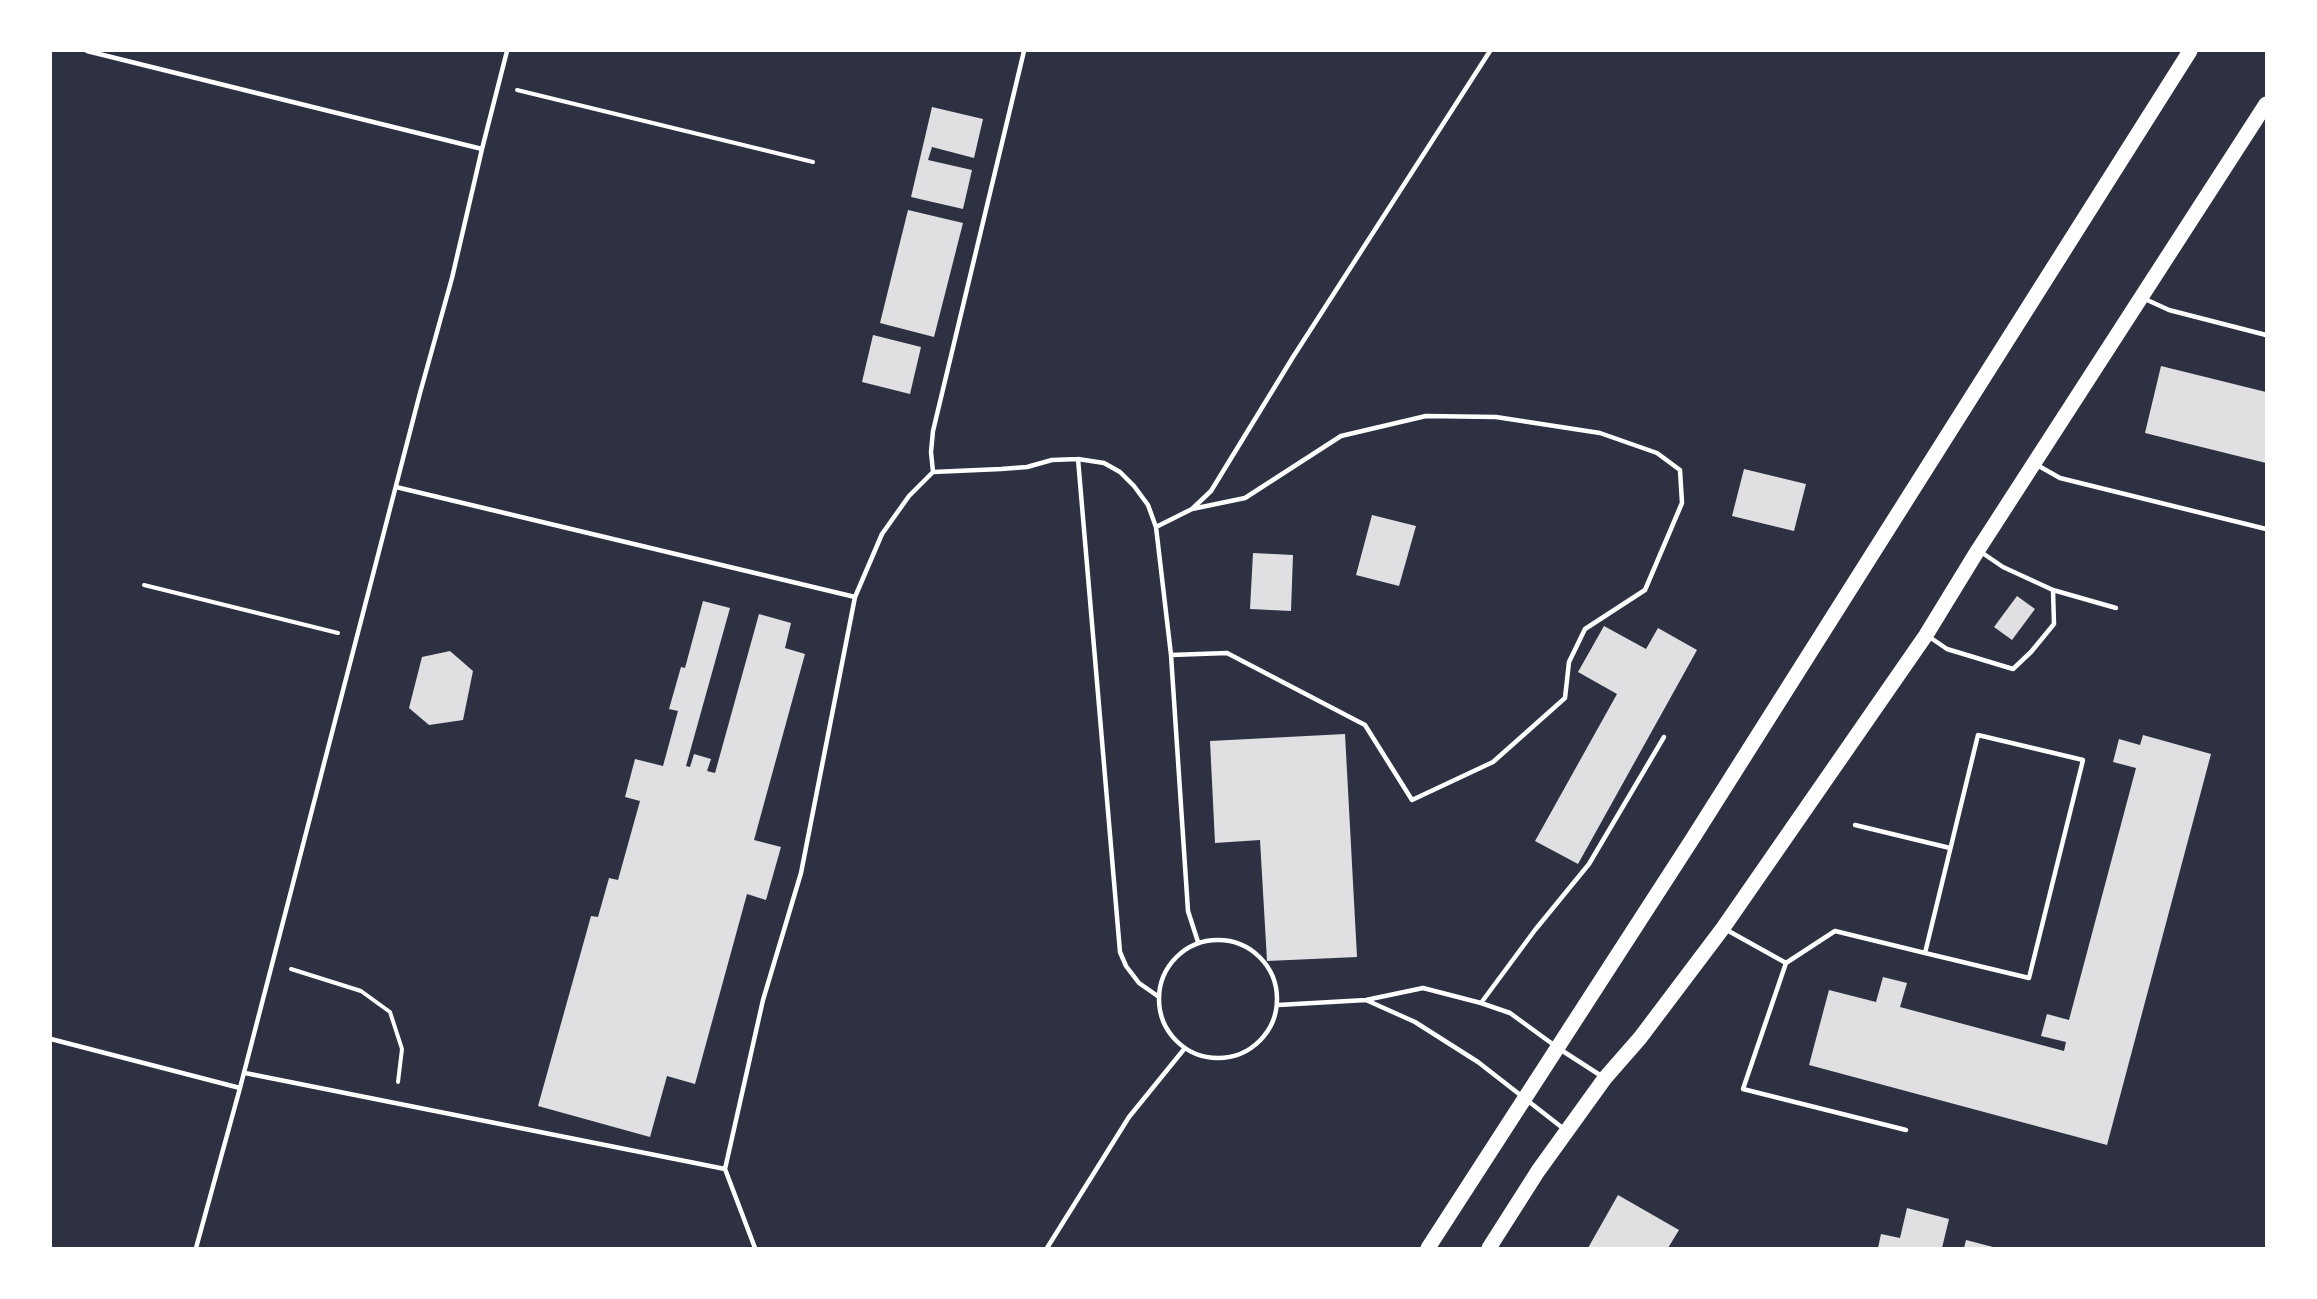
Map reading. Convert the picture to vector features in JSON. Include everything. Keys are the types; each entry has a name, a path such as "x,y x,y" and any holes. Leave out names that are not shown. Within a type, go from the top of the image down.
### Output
{"main road":[{"path":"1428,1248 1558,1048 2190,51"},
{"path":"1489,1248 1538,1171 1605,1078 1640,1038 1723,928 1926,634 1978,550 2264,111"}],"lane":[{"path":"87,51 482,150"},
{"path":"196,1248 245,1073 452,278 507,51"},
{"path":"933,472 931,452 933,431 1024,51"},
{"path":"1192,509 1211,491 1293,357 1490,51"},
{"path":"2143,298 2169,310 2266,335"},
{"path":"1156,527 1192,509 1245,498 1341,436 1426,416 1496,417 1600,433 1657,453 1680,470 1682,503 1645,590 1585,629 1569,662 1564,698 1493,762 1412,800 1365,724 1227,653 1171,655"},
{"path":"1078,459 1120,952 1126,966 1139,983 1159,997"},
{"path":"755,1248 725,1169 763,1000 801,873 855,597 882,534 909,496 933,472 1010,468 1052,460 1078,459 1104,463 1120,472 1148,505 1156,527 1171,655 1188,911 1198,942"},
{"path":"2035,463 2060,478 2266,529"},
{"path":"396,487 855,597"},
{"path":"1978,550 2002,567 2053,590 2116,608"},
{"path":"1926,634 1947,649 2013,669 2031,652 2054,624 2053,590"},
{"path":"1906,1130 1743,1089 1786,963 1835,931 1925,953 2029,978 2083,760 1978,735 1925,953"},
{"path":"1481,1003 1588,864 1664,737"},
{"path":"1855,825 1950,848"},
{"path":"1723,928 1786,963"},
{"path":"1218,939 1239,943 1256,953 1270,969 1276,986 1278,1005 1273,1023 1262,1039 1247,1051 1230,1057 1211,1058 1185,1048 1166,1028 1159,1008 1159,988 1167,968 1180,953 1198,942 1218,939"},
{"path":"1278,1005 1366,1000 1423,988 1510,1013 1605,1078"},
{"path":"1366,1000 1415,1022 1478,1062 1567,1132"},
{"path":"51,1038 240,1088"},
{"path":"1047,1248 1129,1117 1185,1048"},
{"path":"245,1073 725,1169"}],"path":[{"path":"498,85 813,162"},
{"path":"144,585 357,638"},
{"path":"273,963 361,991 390,1012 402,1049 395,1103"}],"building":[{"path":"932,107 983,119 974,158 932,147 928,160 972,170 963,209 911,197"},
{"path":"908,210 963,223 934,337 880,323"},
{"path":"873,335 921,347 910,394 862,382"},
{"path":"2161,366 2266,392 2266,463 2145,433"},
{"path":"1744,469 1806,484 1794,531 1732,516"},
{"path":"1372,515 1416,526 1399,586 1356,575"},
{"path":"1253,553 1293,555 1291,611 1250,609"},
{"path":"2017,596 2035,609 2012,640 1994,627"},
{"path":"703,601 730,608 686,766 690,767 694,754 711,759 707,771 715,773 759,614 791,623 785,648 805,654 754,840 781,847 766,900 747,894 695,1084 667,1076 650,1137 538,1106 591,916 598,917 609,878 618,880 640,801 625,797 635,759 663,766 678,711 669,709 681,667 685,668"},
{"path":"1604,626 1646,649 1658,628 1697,650 1578,864 1535,841 1617,694 1578,672"},
{"path":"450,651 473,671 463,720 429,725 409,708 422,657"},
{"path":"1345,734 1357,957 1267,961 1260,840 1215,843 1210,741"},
{"path":"2143,735 2211,754 2107,1145 1809,1065 1829,990 1876,1002 1883,977 1907,983 1900,1007 2064,1051 2066,1042 2041,1036 2047,1014 2069,1020 2136,768 2113,762 2119,739 2140,745"},
{"path":"1618,1195 1679,1230 1668,1248 1588,1248"},
{"path":"1907,1208 1949,1219 1942,1248 1878,1248 1881,1234 1900,1238"},
{"path":"1966,1240 1993,1247 1993,1248 1964,1248"}]}
